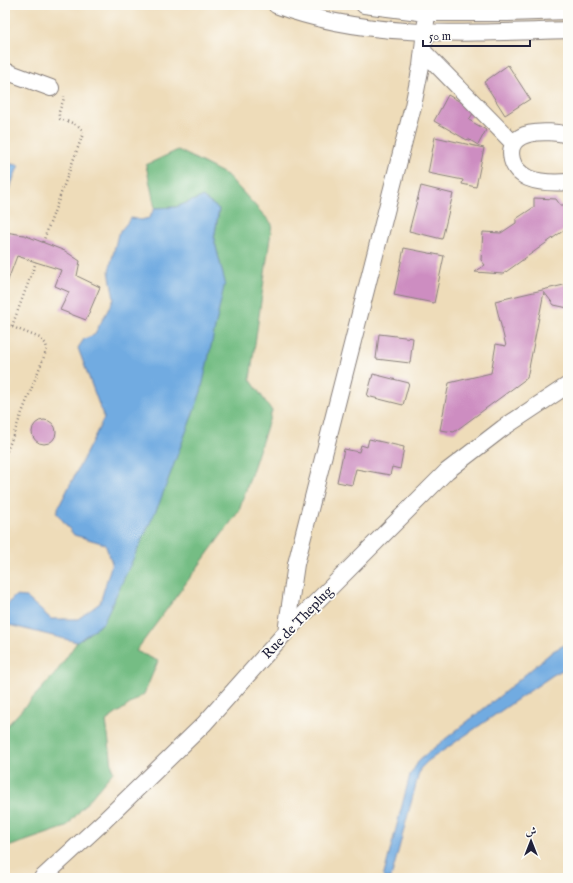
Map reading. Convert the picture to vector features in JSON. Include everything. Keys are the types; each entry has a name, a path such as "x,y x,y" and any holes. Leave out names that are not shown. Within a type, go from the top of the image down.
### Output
{"street":[{"path":"276,5 295,12 337,22 425,32 568,30"},
{"path":"364,5 508,13 568,11"},
{"path":"286,632 296,564 413,106 429,9"},
{"path":"423,51 513,143"},
{"path":"5,71 51,88"},
{"path":"568,135 555,132 521,136 513,143 511,153 514,166 528,178 547,182 568,182"},
{"name":"Rue de Theplug","path":"42,878 116,810 204,724 286,632 447,471 503,428 568,385"}],"path":[{"path":"43,242 83,134 80,127 58,117 64,95 51,88"},
{"path":"12,326 36,262"},
{"path":"5,324 40,338 46,344 47,349 5,456"}],"green space":[{"path":"178,150 227,175 272,224 250,379 272,411 239,511 136,651 158,661 144,694 106,721 113,772 66,827 5,848 5,728 55,674 77,642 103,623 223,275 214,239 219,209 202,197 176,207 155,208 146,165"}],"water":[{"path":"5,163 19,165 5,199"},
{"path":"202,197 219,209 214,239 225,282 201,392 159,504 103,623 77,642 5,624 5,607 15,596 26,597 51,619 78,619 100,603 112,563 105,544 74,535 56,512 104,418 78,348 84,339 94,335 114,299 109,271 118,234 131,218 141,220 149,218 155,208 176,207"},
{"path":"568,643 568,667 553,675 428,761 420,769 391,878 383,878 410,775 420,759 501,695 553,651"}],"building":[{"path":"508,65 530,99 505,115 484,82"},
{"path":"448,95 475,110 469,120 486,130 478,145 434,121"},
{"path":"435,137 484,148 476,187 462,184 463,180 428,173"},
{"path":"421,186 453,194 442,239 409,231"},
{"path":"534,198 556,199 560,205 568,205 567,228 503,274 475,272 485,265 481,260 483,232 501,233 516,223 516,219 534,207"},
{"path":"5,232 24,235 65,251 80,261 77,276 100,287 86,320 60,310 69,292 55,286 61,270 17,256 5,288"},
{"path":"404,248 444,256 434,303 394,295"},
{"path":"568,284 568,308 554,305 544,292 527,378 454,432 440,430 449,383 491,373 496,344 506,346 495,301"},
{"path":"379,334 413,338 410,363 376,359"},
{"path":"373,374 409,383 403,405 367,396"},
{"path":"44,420 53,423 56,432 53,441 44,444 35,441 32,432 35,423"},
{"path":"369,439 404,447 400,469 392,467 390,475 356,469 352,485 337,482 344,449 359,452 361,445 367,447"}]}
